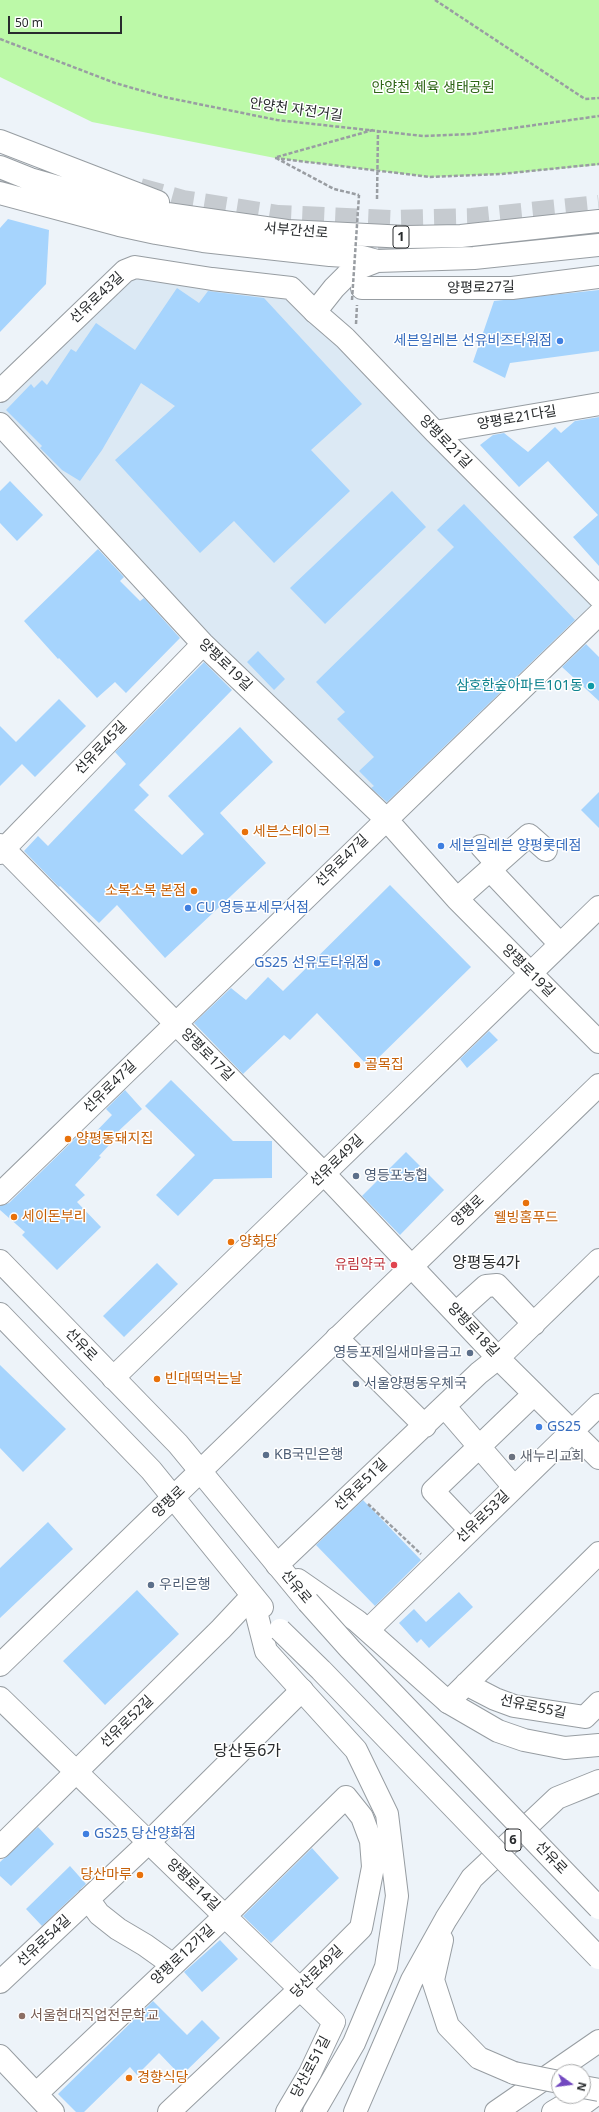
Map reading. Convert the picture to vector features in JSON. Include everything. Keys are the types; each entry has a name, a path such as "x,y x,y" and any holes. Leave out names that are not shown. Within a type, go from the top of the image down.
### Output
{"street":[{"path":"0,141 204,220"},
{"name":"서부간선로","path":"0,167 30,179 132,208 204,220 287,231 407,237 469,235 599,221"},
{"name":"서부간선로","path":"0,192 119,225 156,233 203,241 330,255 362,257 377,261 474,258 599,246"},
{"path":"315,312 334,288 354,270 377,261"},
{"name":"선유로43길","path":"0,391 124,270 135,267 212,279 291,288"},
{"name":"양평로27길","path":"357,294 512,288 599,277"},
{"name":"양평로21길","path":"291,288 315,312 345,338 435,432 599,597"},
{"name":"양평로21다길","path":"435,432 599,404"},
{"name":"양평로19길","path":"0,424 203,644 386,819 457,899 599,1042"},
{"name":"선유로47길","path":"0,1194 599,614"},
{"name":"선유로45길","path":"1,849 203,644"},
{"path":"457,899 529,835 546,850"},
{"path":"481,846 494,867 560,944"},
{"name":"양평로17길","path":"1,849 176,1023 412,1265"},
{"name":"선유로49길","path":"113,1378 599,907"},
{"name":"양평로","path":"0,1665 599,1085"},
{"name":"선유로51길","path":"277,1565 534,1324 599,1260"},
{"name":"선유로","path":"0,1261 178,1444 308,1602 350,1649 599,1908"},
{"name":"양평로18길","path":"412,1265 498,1358 599,1458"},
{"path":"456,1313 486,1286 497,1285 534,1324"},
{"path":"0,1314 151,1470 172,1498 280,1630 321,1670 599,1958"},
{"path":"337,1338 425,1426"},
{"path":"470,1530 433,1491 534,1394"},
{"name":"선유로53길","path":"368,1630 599,1404"},
{"path":"445,1407 514,1487"},
{"path":"448,1702 599,1553"},
{"path":"277,1565 368,1630 448,1702 498,1731 524,1740 565,1748 599,1745"},
{"path":"252,1596 266,1650 356,1750 387,1814 397,1896 386,1966 354,2043 314,2112"},
{"name":"선유로52길","path":"0,1846 221,1629 252,1596"},
{"name":"선유로55길","path":"466,1684 495,1699 514,1706 585,1717 599,1703"},
{"name":"선유로54길","path":"0,1982 149,1842 302,1690"},
{"name":"양평로14길","path":"0,1698 334,2022"},
{"name":"6","path":"551,2080 514,2072 479,2058 448,2026 433,1980 446,1919 472,1878 557,1798 599,1781"},
{"name":"양평로12가길","path":"36,2094 225,1916 346,1797"},
{"name":"당산로49길","path":"169,2112 300,1989 362,1928 372,1867 371,1841 362,1817 346,1797"},
{"path":"88,1899 99,1914 118,1929 145,1945 173,1965"},
{"path":"355,2112 412,1980 446,1919"},
{"name":"당산로51길","path":"287,2112 310,2073 334,2022"},
{"path":"496,2112 599,2041"},
{"path":"0,2056 53,2112"},
{"path":"572,2112 599,2091"},
{"path":"553,2112 566,2104"}],"path":[{"path":"435,0 585,99 599,98"},
{"name":"안양천 자전거길","path":"0,39 115,83 164,97 277,120 423,136 471,134 599,116"},
{"path":"275,158 374,130"},
{"path":"377,199 378,130"},
{"path":"275,158 430,177 501,174 599,164"},
{"path":"275,158 334,189 360,195 357,294"},
{"path":"355,1491 434,1565"}],"shaded area":[{"path":"117,276 291,288 599,597 599,614 386,819 0,423 0,391"}],"green space":[{"name":"안양천 체육 생태공원","path":"0,0 599,0 599,165 501,174 430,177 275,158 92,122 0,77"}],"building":[{"path":"8,219 49,230 46,284 0,332 0,228"},
{"path":"177,288 199,303 208,291 264,298 362,404 311,450 350,491 274,563 234,521 200,553 115,460 175,406 141,383 102,450 80,481 62,470 40,448 42,446 6,410 31,384 34,388 42,380 47,385 71,349 76,352 96,323 135,350"},
{"path":"599,290 599,351 510,363 505,378 473,362 494,301"},
{"path":"599,417 599,566 573,537 598,515 548,461 519,487 480,445 493,435 504,433 528,452 555,427 561,433 575,421"},
{"path":"10,481 43,515 17,541 0,523 0,491"},
{"path":"392,491 426,527 325,624 290,588"},
{"path":"464,504 575,620 387,802 371,788 374,786 359,771 374,757 337,719 345,712 316,682 454,547 437,530"},
{"path":"98,549 124,577 120,581 140,601 144,598 180,638 126,693 115,682 97,698 59,658 58,659 24,621"},
{"name":"삼호한숲아파트101동","path":"586,644 599,657 599,701 562,667"},
{"path":"258,651 285,679 274,690 247,662"},
{"path":"204,662 232,690 139,785 149,795 134,810 182,855 204,834 168,796 240,727 273,762 220,813 266,863 165,958 117,905 99,923 60,886 59,887 24,851 38,836 48,846 126,764 115,752"},
{"path":"59,699 86,726 35,777 22,764 0,786 0,726 16,742"},
{"path":"599,792 599,828 581,810"},
{"path":"390,885 471,967 369,1067 317,1013 290,1040 284,1035 243,1074 194,1023 231,988 246,1000 268,977 283,991"},
{"path":"489,1031 498,1040 467,1068 460,1059"},
{"path":"171,1080 233,1141 272,1141 272,1178 214,1179 178,1216 156,1195 195,1155 145,1106"},
{"path":"125,1090 142,1109 110,1139 113,1141 99,1156 101,1157 75,1185 85,1195 77,1202 101,1227 57,1270 22,1235 25,1232 0,1210 0,1206 9,1203 80,1134 87,1141 112,1115 106,1109"},
{"path":"406,1152 444,1190 400,1235 362,1196"},
{"path":"157,1263 178,1284 124,1337 103,1316"},
{"path":"0,1365 66,1429 23,1472 0,1448"},
{"path":"363,1500 421,1560 375,1606 316,1545"},
{"path":"48,1522 73,1549 0,1618 0,1568"},
{"path":"137,1590 179,1634 105,1705 63,1661"},
{"path":"459,1592 473,1607 429,1648 421,1639 417,1643 399,1623 414,1609 426,1622"},
{"path":"38,1827 54,1844 11,1886 0,1876 0,1862"},
{"path":"312,1848 339,1878 271,1943 243,1916"},
{"path":"70,1866 86,1884 42,1926 26,1909"},
{"path":"220,1940 238,1959 202,1992 184,1972"},
{"path":"153,2001 187,2035 202,2020 220,2038 181,2076 159,2053 137,2075 130,2067 84,2112 76,2112 58,2094"}],"tunnel":[{"path":"0,180 48,196"},
{"path":"140,189 183,201 278,216 392,221 472,219 599,206"},
{"path":"345,249 434,248 528,243"}],"place":[{"name":"세븐일레븐 선유비즈타워점","path":"560,341"},
{"name":"삼호한숲아파트101동","path":"591,686"},
{"name":"세븐스테이크","path":"245,832"},
{"name":"세븐일레븐 양평롯데점","path":"441,846"},
{"name":"소복소복 본점","path":"194,891"},
{"name":"CU 영등포세무서점","path":"188,908"},
{"name":"GS25 선유도타워점","path":"377,963"},
{"name":"골목집","path":"357,1065"},
{"name":"양평동돼지집","path":"68,1139"},
{"name":"영등포농협","path":"356,1176"},
{"name":"웰빙홈푸드","path":"526,1203"},
{"name":"세이돈부리","path":"14,1217"},
{"name":"양화당","path":"231,1242"},
{"name":"유림약국","path":"394,1265"},
{"name":"영등포제일새마을금고","path":"470,1353"},
{"name":"빈대떡먹는날","path":"157,1379"},
{"name":"서울양평동우체국","path":"356,1384"},
{"name":"GS25","path":"539,1427"},
{"name":"KB국민은행","path":"266,1455"},
{"name":"새누리교회","path":"512,1457"},
{"name":"우리은행","path":"151,1585"},
{"name":"GS25 당산양화점","path":"86,1834"},
{"name":"당산마루","path":"140,1875"},
{"name":"서울현대직업전문학교","path":"22,2016"},
{"name":"경향식당","path":"129,2078"}],"district":[{"name":"양평동4가","path":"486,1263"},
{"name":"당산동6가","path":"247,1751"}]}
